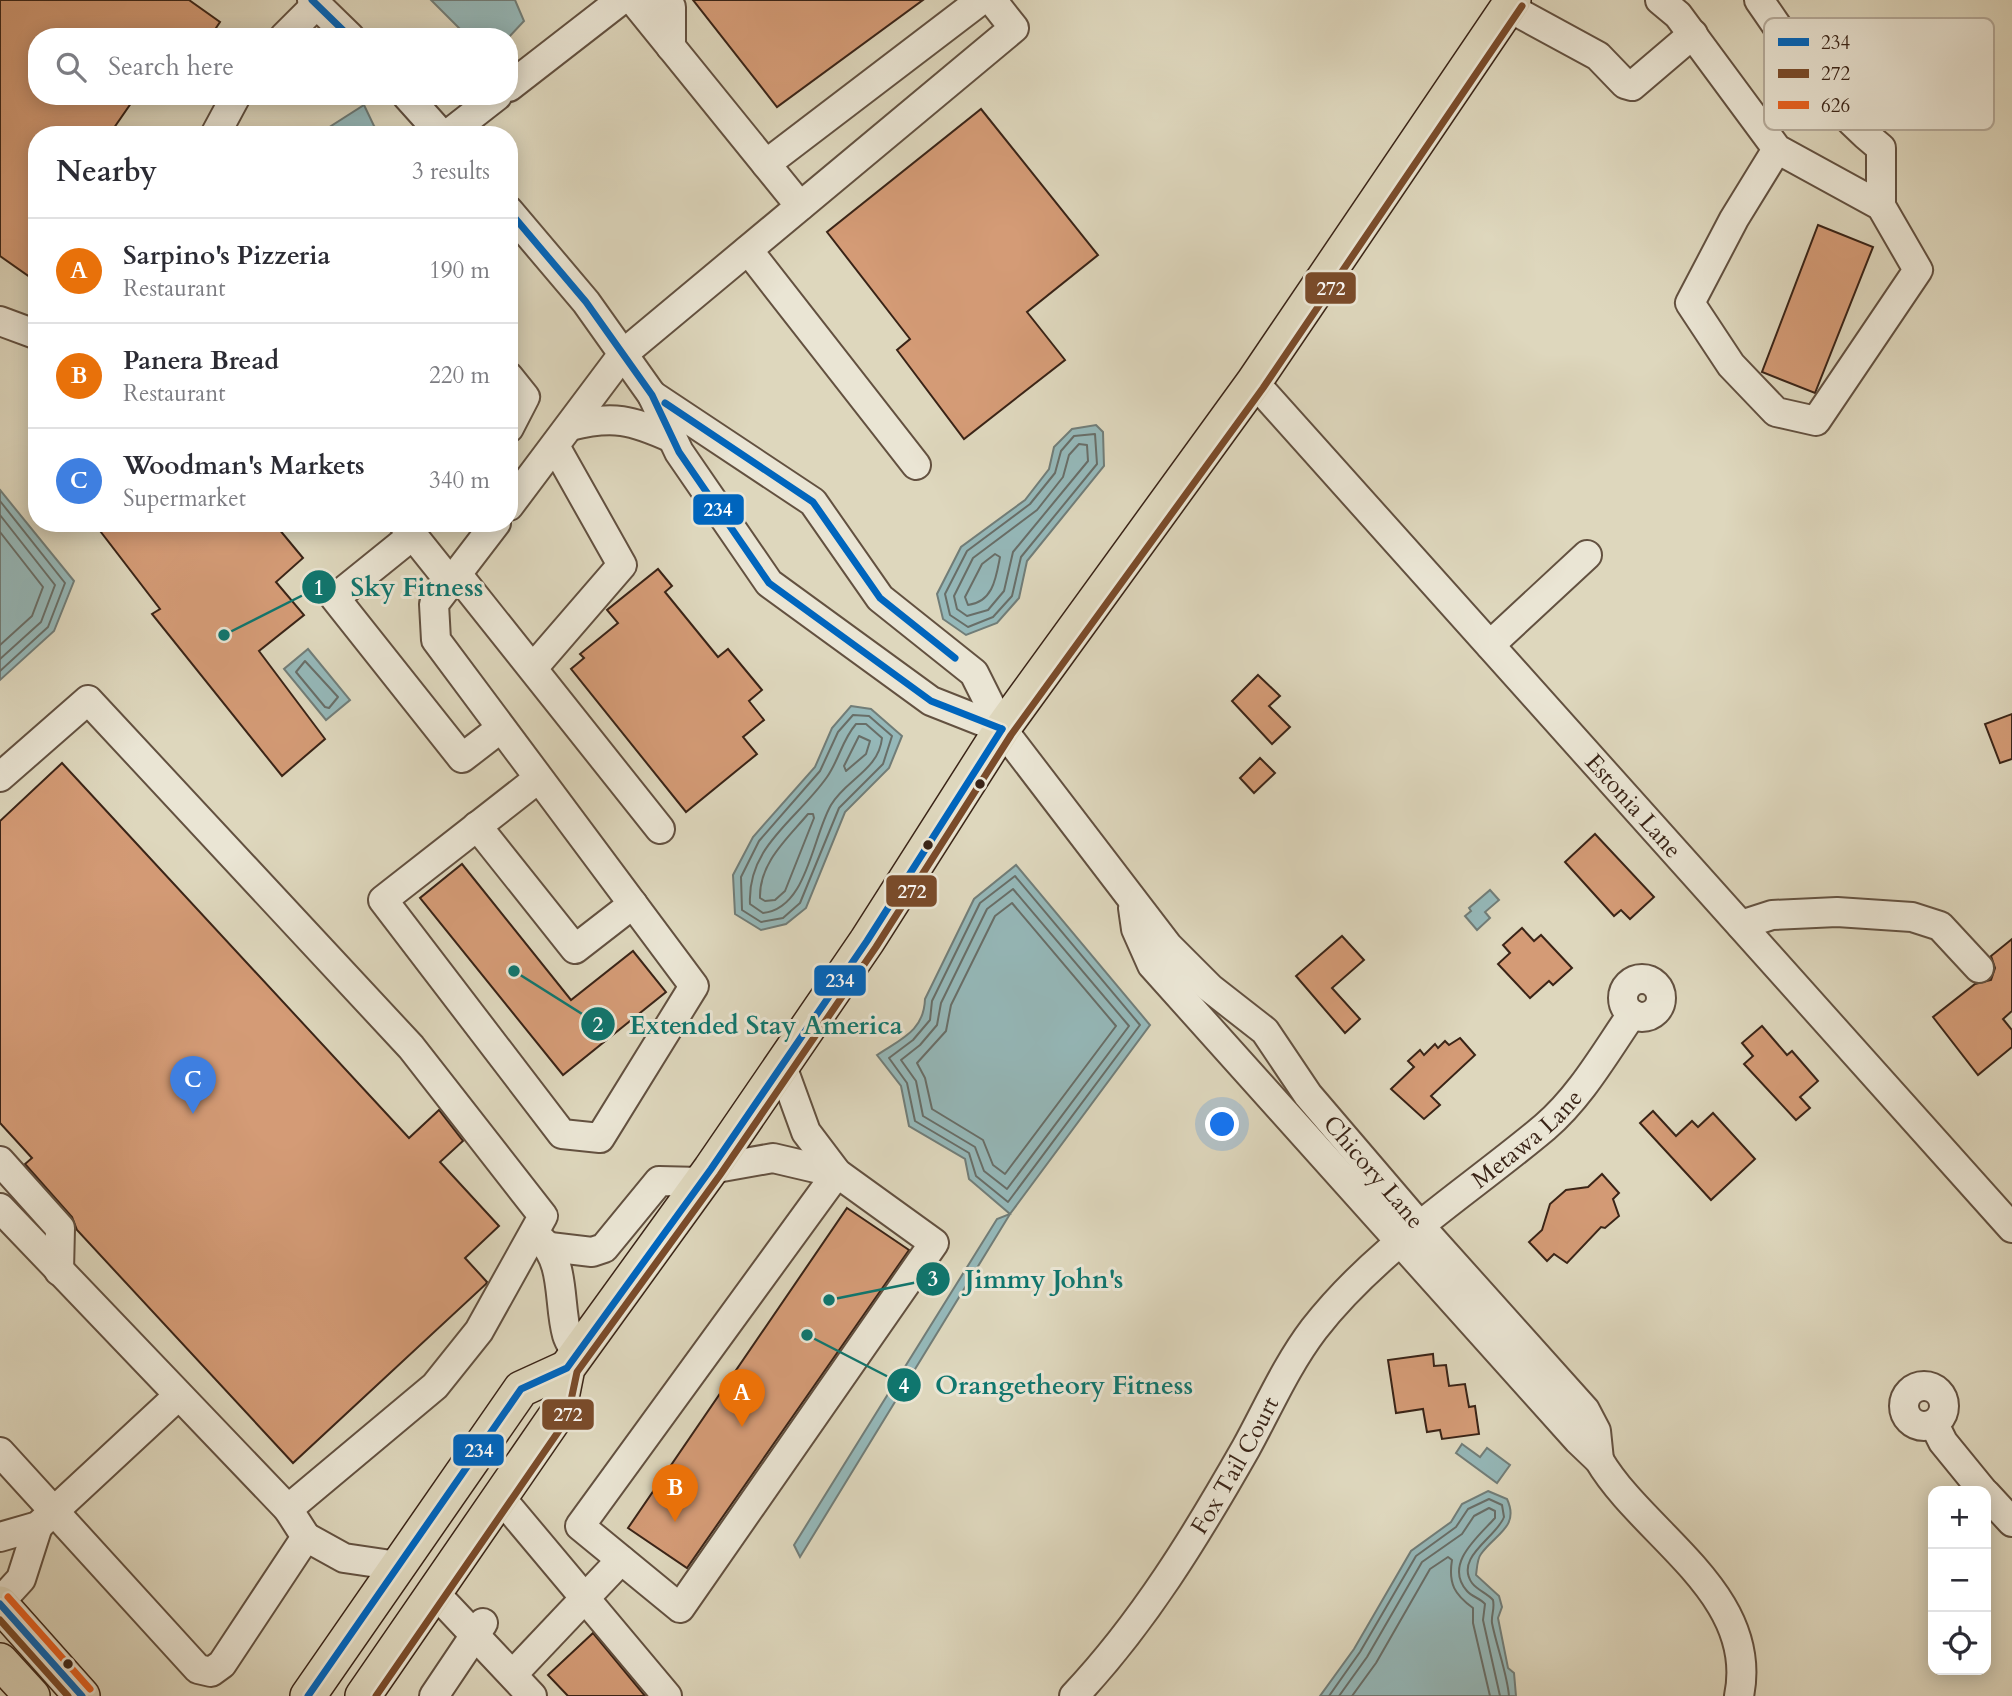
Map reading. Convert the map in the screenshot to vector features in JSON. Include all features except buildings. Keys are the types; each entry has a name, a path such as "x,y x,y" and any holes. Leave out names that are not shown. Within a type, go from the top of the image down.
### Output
{"main road":[{"path":"363,1696 558,1413 572,1362 706,1175 867,941 1002,729 1254,382 1510,3"},
{"path":"308,1696 521,1389 572,1362"},
{"path":"0,1603 82,1696"},
{"path":"0,1661 32,1696"}],"street":[{"path":"518,80 621,0"},
{"path":"633,0 800,206"},
{"path":"648,0 671,7 671,47"},
{"path":"766,163 981,0"},
{"path":"518,494 623,354 1014,28 992,0"},
{"path":"1660,0 1678,15 1693,34 1777,149 1881,206"},
{"path":"1759,0 1771,18"},
{"path":"292,28 315,2 341,28"},
{"path":"1510,3 1598,56 1625,84 1632,86 1639,84 1693,34"},
{"path":"220,126 231,105"},
{"path":"416,105 436,126"},
{"path":"457,126 485,105"},
{"path":"1777,149 1734,219 1689,303 1731,365 1776,412 1816,421 1918,270 1881,206 1881,148 1858,130"},
{"path":"518,222 586,302 652,395 672,438 769,583 931,701 1002,729"},
{"path":"748,250 916,465"},
{"path":"0,321 28,329"},
{"name":"Estonia Lane","path":"1254,382 2012,1228"},
{"path":"518,388 525,397 518,411"},
{"name":"Chicory Lane","path":"652,395 813,502 880,598 974,674 1002,729 1132,895 1168,946 1210,988 1265,1031 1308,1095 1410,1234 1578,1440 1599,1460 1718,1598 1732,1629 1740,1661 1739,1696"},
{"path":"562,436 599,419 632,420 672,438"},
{"path":"533,668 622,565 562,436"},
{"path":"403,532 335,598 462,758 501,727"},
{"path":"413,532 533,668 660,829"},
{"path":"489,532 434,604 436,640 501,727 633,904 694,986 600,1138 562,1134 383,900 539,778"},
{"path":"1490,645 1587,555"},
{"path":"0,777 88,699 411,1047 543,1216 542,1240 563,1299 572,1362"},
{"path":"477,826 576,949 633,904"},
{"name":"Chicory Lane","path":"1132,895 1136,929 1152,965 1212,1032 1410,1234"},
{"path":"1741,925 1772,915 1837,912 1912,917 1940,926 1979,968"},
{"path":"1212,1032 1238,1009"},
{"name":"Metawa Lane","path":"1410,1234 1564,1108 1632,1014"},
{"path":"782,1066 806,1132 837,1173 934,1242 680,1608 580,1526 837,1173"},
{"path":"542,1240 592,1252 604,1248 659,1181 706,1175 773,1158 837,1173"},
{"path":"0,1161 60,1228 59,1271"},
{"path":"0,1208 288,1509 306,1537 344,1558 398,1566"},
{"name":"Fox Tail Court","path":"1074,1696 1105,1664 1203,1523 1265,1414 1281,1380 1314,1329 1341,1298 1410,1234"},
{"path":"288,1509 435,1386 480,1331 542,1240"},
{"path":"0,1537 47,1519 178,1396"},
{"path":"1934,1424 1943,1443 1978,1486"},
{"path":"0,1452 47,1519 198,1669 211,1672 222,1664 306,1537"},
{"path":"500,1497 667,1696"},
{"path":"1991,1500 2012,1522"},
{"path":"0,1603 21,1579 47,1519"},
{"path":"513,1674 621,1560"},
{"path":"434,1592 480,1630 532,1696"},
{"path":"434,1696 480,1630"}],"water":[{"path":"431,0 515,0 524,21 517,28 459,28"},
{"path":"364,105 374,126 331,126"},
{"path":"1096,425 1103,432 1104,466 1027,561 1019,598 997,623 966,635 943,619 937,594 961,547 1025,500 1049,469 1054,447 1072,429"},
{"path":"0,490 28,524 28,532 34,532 74,581 54,631 0,680"},
{"path":"308,649 350,700 326,720 284,669"},
{"path":"851,706 871,709 902,736 889,768 845,812 806,908 786,924 761,930 735,914 733,875 753,837 815,767 832,728"},
{"path":"1016,865 1150,1025 1010,1214 969,1179 965,1159 909,1126 901,1086 877,1055 916,1027 924,1010 925,999 974,899"},
{"path":"1490,890 1499,900 1485,912 1490,918 1477,930 1465,916 1471,911 1469,908"},
{"path":"1010,1214 800,1557 794,1545 997,1219"},
{"path":"1462,1444 1480,1457 1487,1448 1510,1465 1497,1483 1456,1453"},
{"path":"1488,1491 1507,1499 1510,1517 1504,1530 1480,1556 1476,1575 1499,1596 1502,1607 1498,1618 1508,1668 1514,1673 1516,1696 1320,1696 1354,1649 1411,1551 1451,1522 1462,1504"}],"transit line":[{"name":"234","path":"312,0 341,28"},
{"name":"272","path":"376,1696 567,1419 577,1372 720,1175 876,947 1011,735 1263,388 1522,6"},
{"name":"234","path":"518,222 586,302 652,395 679,452 769,583 931,701 1002,729"},
{"name":"234","path":"665,403 813,502 880,598 955,658"},
{"name":"234","path":"308,1696 521,1389 567,1368 711,1169 867,941 1002,729"},
{"name":"626","path":"8,1597 90,1689"},
{"name":"234","path":"0,1604 82,1696"},
{"name":"272","path":"0,1620 68,1696"}],"place":[{"name":"Sky Fitness","path":"224,635"},
{"name":"Extended Stay America","path":"514,971"},
{"name":"Woodman's Markets","path":"193,1114"},
{"name":"Jimmy John's","path":"829,1300"},
{"name":"Orangetheory Fitness","path":"807,1335"},
{"name":"Sarpino's Pizzeria","path":"742,1427"},
{"name":"Panera Bread","path":"675,1522"}]}
